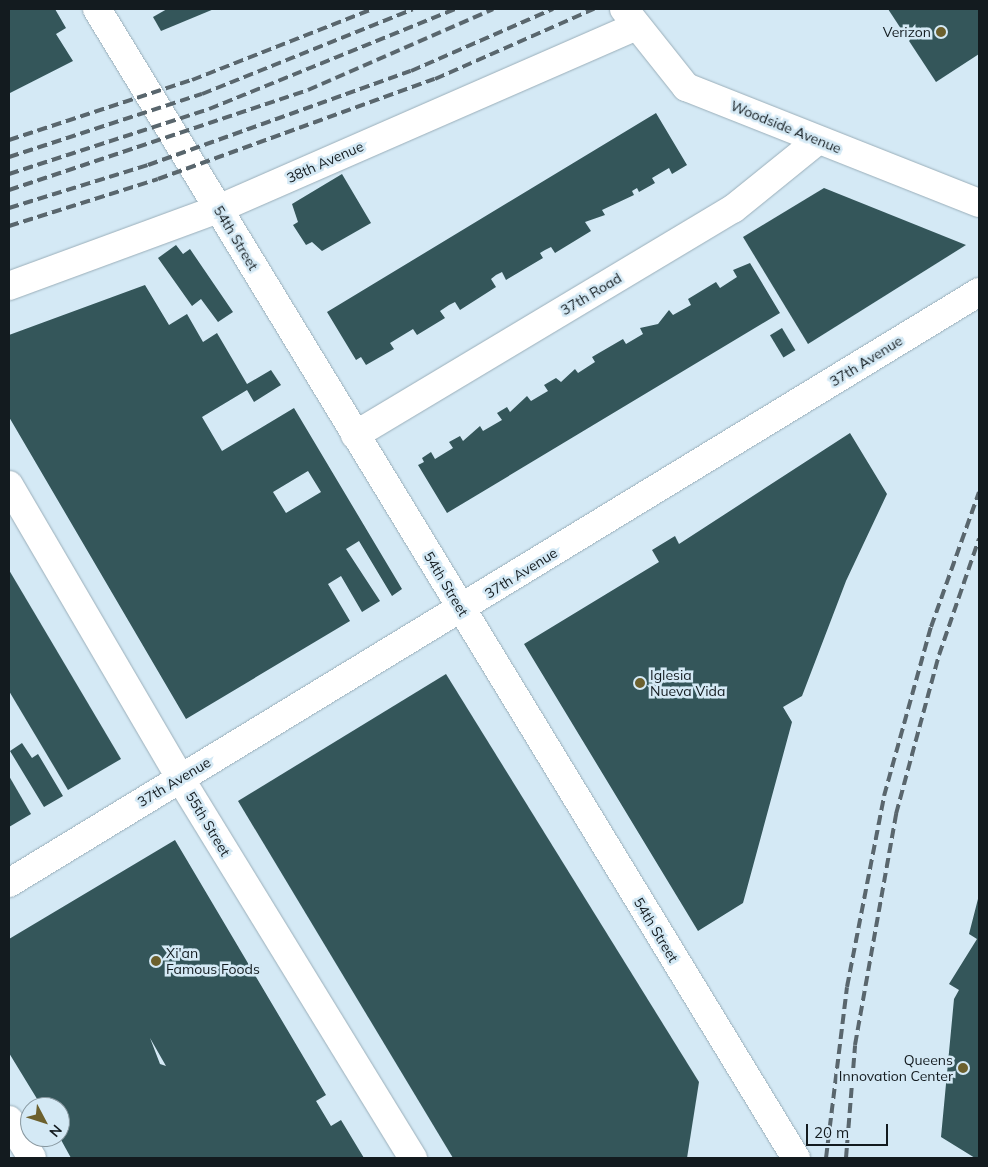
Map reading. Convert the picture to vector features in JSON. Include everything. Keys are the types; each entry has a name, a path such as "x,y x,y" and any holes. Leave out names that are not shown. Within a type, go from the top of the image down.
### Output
{"street":[{"name":"54th Street","path":"97,9 796,1158"},
{"name":"38th Avenue","path":"9,286 218,209 630,17"},
{"name":"Woodside Avenue","path":"630,17 686,87 979,203"},
{"name":"37th Road","path":"355,435 733,209 818,140"},
{"name":"37th Avenue","path":"9,883 462,609 979,292"},
{"name":"55th Street","path":"9,485 180,778 413,1158"},
{"path":"9,1120 32,1158"}],"building":[{"path":"9,9 55,9 66,28 56,34 73,61 10,93"},
{"path":"167,9 214,9 161,31 153,17"},
{"name":"Verizon","path":"888,9 979,9 979,54 936,82"},
{"path":"656,113 687,165 672,174 669,168 652,178 655,183 639,192 637,188 632,191 634,195 602,210 605,215 585,222 591,231 555,253 551,247 545,250 540,253 543,258 506,280 502,272 496,275 491,279 496,287 460,310 455,302 449,305 440,311 445,318 417,335 413,329 390,343 394,349 366,365 361,357 356,360 327,312"},
{"path":"342,174 371,223 322,251 312,242 306,245 293,225 298,222 292,204"},
{"path":"824,188 966,245 808,344 743,237"},
{"path":"176,245 183,254 190,249 233,312 218,322 201,299 192,306 158,258"},
{"path":"750,263 780,313 447,513 418,465 424,462 422,458 431,452 435,459 453,448 449,442 460,436 463,441 480,426 483,431 502,420 497,413 507,407 510,412 527,396 531,401 548,391 544,385 556,378 561,382 575,369 578,373 595,362 592,357 623,339 626,344 643,334 640,328 658,324 669,310 673,315 691,305 688,299 716,282 720,288 737,277 733,270"},
{"path":"145,285 169,325 187,314 203,342 217,333 247,384 271,370 281,385 254,402 247,390 202,417 222,451 294,408 402,589 392,596 359,541 346,549 380,601 362,612 341,576 328,584 350,621 186,719 9,417 9,335","holes":["308,471 321,492 286,513 273,492"]},
{"path":"782,328 795,350 783,357 770,335"},
{"path":"850,433 887,494 846,581 802,696 783,707 792,722 743,903 698,931 524,644 659,562 652,550 675,536 679,544"},
{"path":"9,570 121,759 68,790 9,691"},
{"path":"446,674 699,1082 687,1158 453,1158 238,801"},
{"path":"22,743 32,758 38,754 63,796 44,807 10,751"},
{"path":"9,776 31,814 9,827"},
{"path":"175,840 326,1095 316,1101 331,1126 341,1120 364,1158 71,1158 65,1147 70,1147 70,1097 36,1097 9,1053 9,939","holes":["150,1038 166,1066 160,1064"]},
{"name":"Queens Innovation Center","path":"979,895 979,1158 975,1158 941,1137 954,999 959,990 949,984 977,939 969,934"}],"railway":[{"path":"9,140 192,80 372,9"},
{"path":"9,157 202,94 413,9"},
{"path":"9,174 209,109 455,9"},
{"path":"9,190 308,90 493,9"},
{"path":"9,208 148,165 411,71 553,9"},
{"path":"9,226 158,179 435,79 594,9"},
{"path":"826,1158 847,987 884,796 931,627 979,492"},
{"path":"846,1158 855,1045 896,814 939,655 979,539"}],"place":[{"name":"Verizon","path":"941,32"},
{"name":"Iglesia Nueva Vida","path":"640,683"},
{"name":"Xi'an Famous Foods","path":"156,961"},
{"name":"Queens Innovation Center","path":"963,1068"}]}
